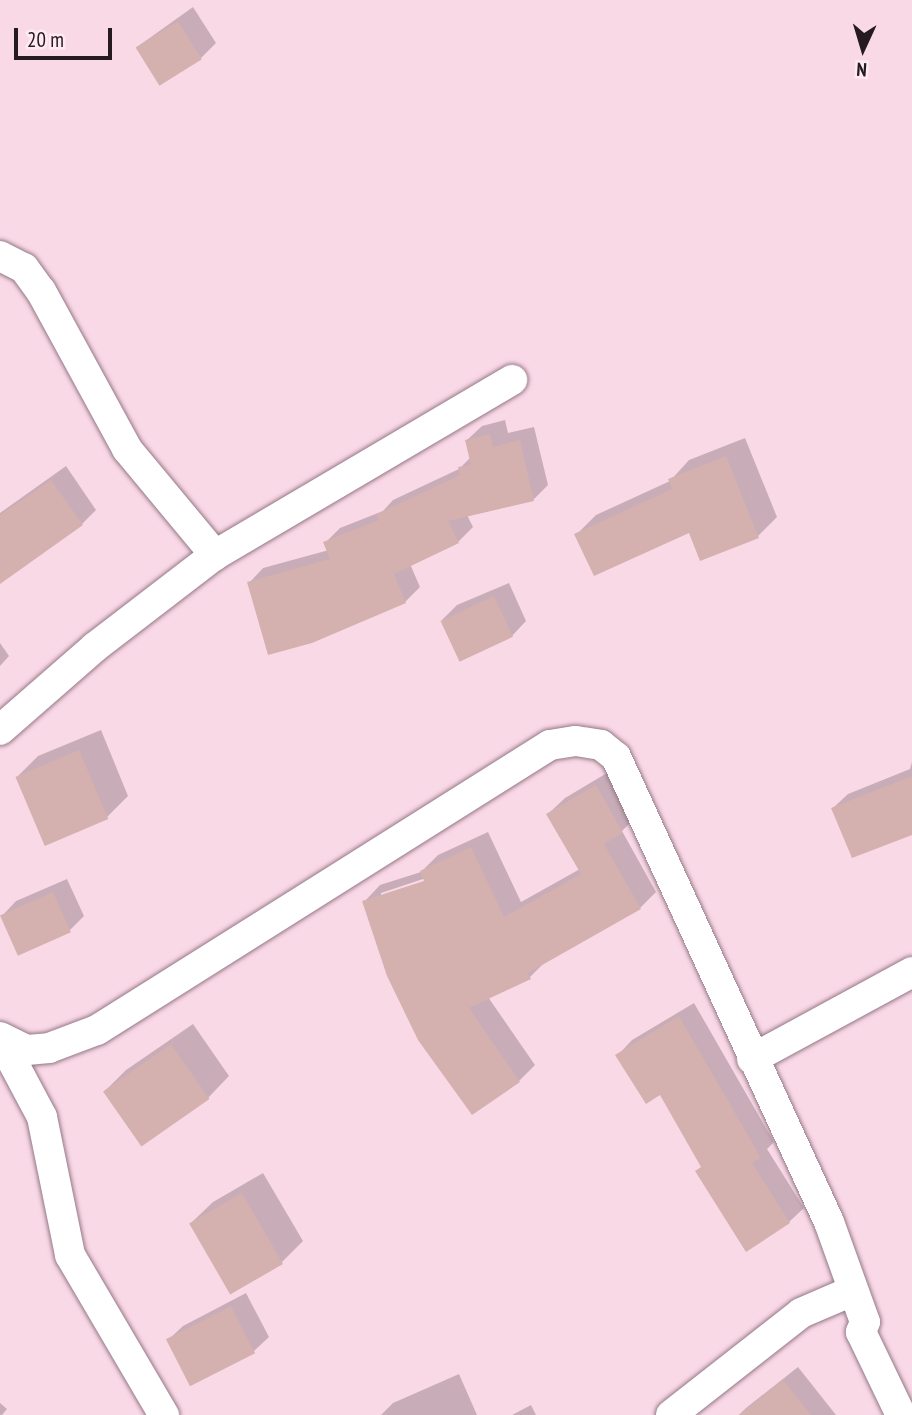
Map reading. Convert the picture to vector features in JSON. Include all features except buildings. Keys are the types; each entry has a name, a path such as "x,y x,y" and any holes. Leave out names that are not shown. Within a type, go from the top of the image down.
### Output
{"street":[{"path":"0,256 24,268 41,291 127,449 215,555"},
{"path":"0,730 95,647 215,555 512,380"},
{"path":"0,1038 27,1050 49,1048 97,1030 550,745 576,741 601,745 616,757 752,1059 829,1222 865,1322 861,1332 901,1415"},
{"path":"752,1059 912,972"},
{"path":"0,1038 42,1117 70,1255 164,1415"},
{"path":"671,1415 801,1313 852,1291"}]}
